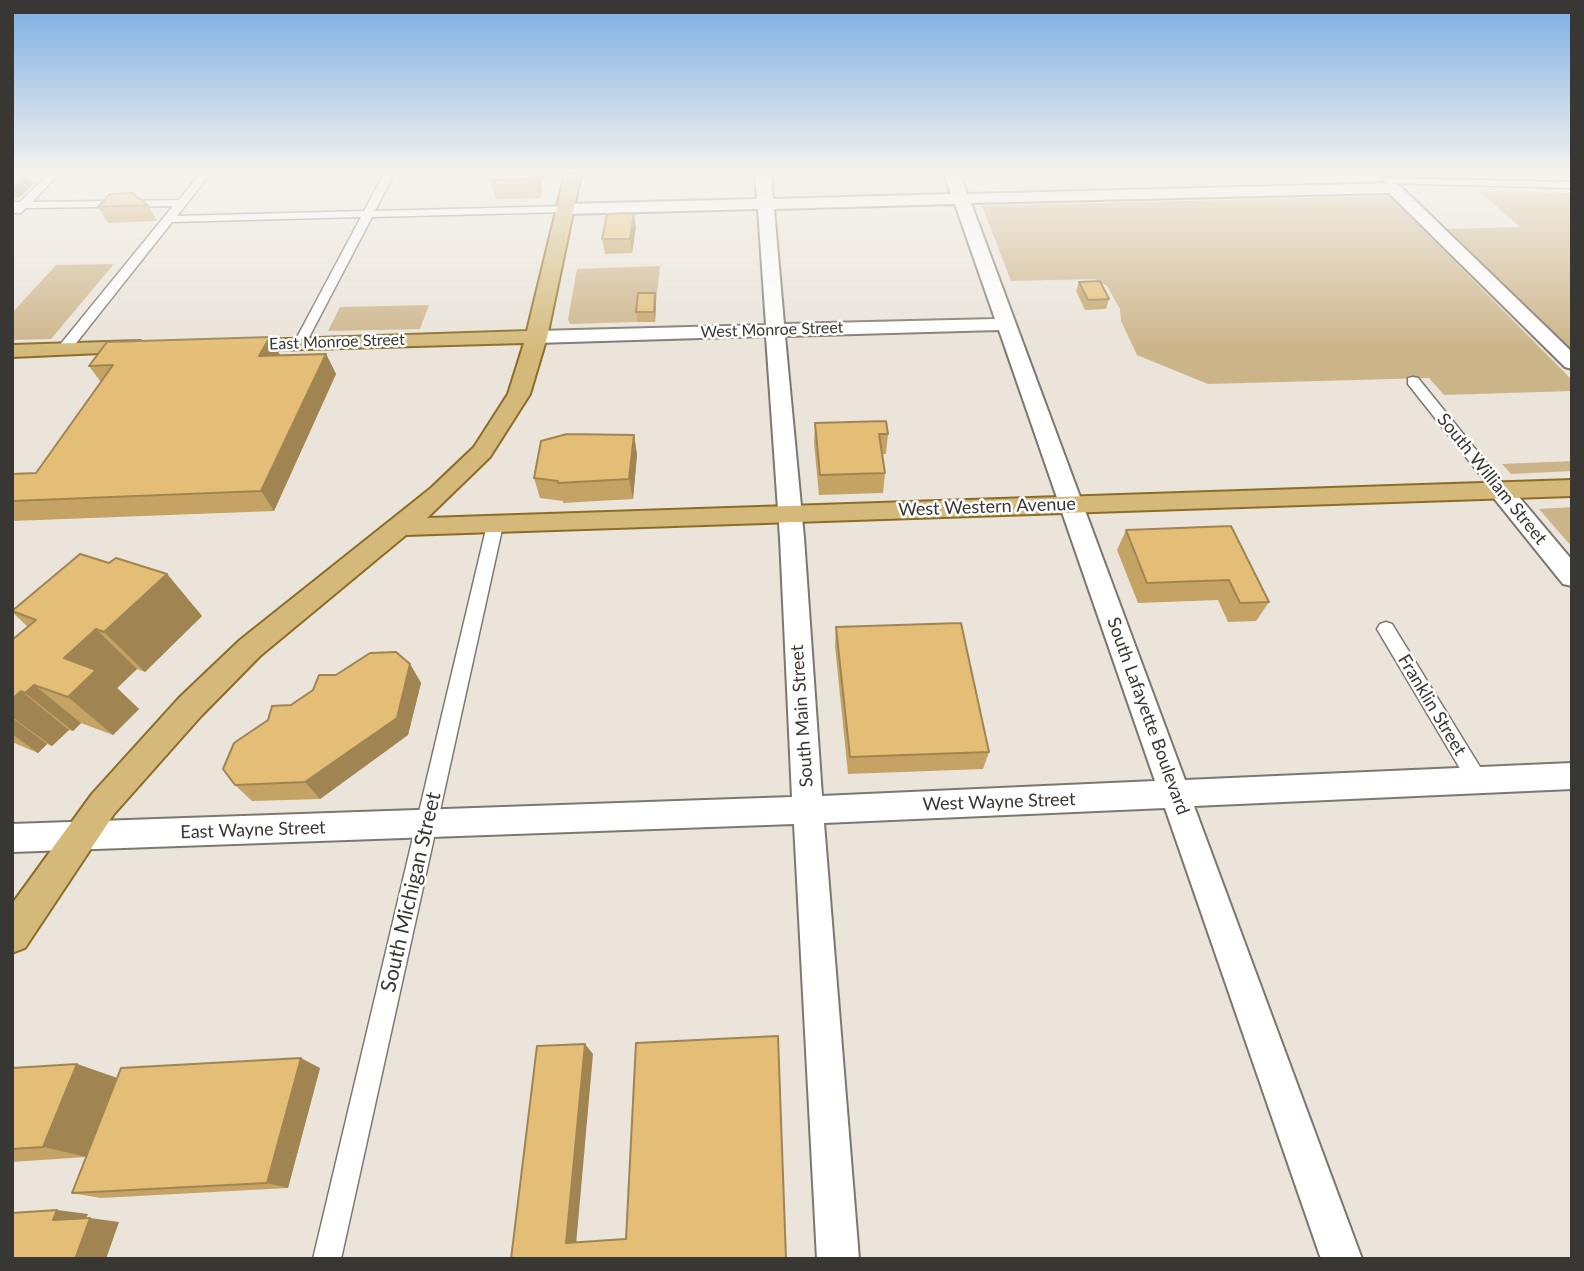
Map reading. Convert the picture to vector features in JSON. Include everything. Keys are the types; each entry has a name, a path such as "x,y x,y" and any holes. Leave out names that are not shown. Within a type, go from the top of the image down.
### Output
{"main road":[{"path":"12,935 81,834 125,776 223,673 269,632 403,526 482,452 498,430 526,378 560,233"},
{"name":"South Lafayette Boulevard","path":"974,233 1006,324"},
{"name":"West Monroe Street","path":"537,337 1006,324"},
{"name":"East Monroe Street","path":"209,346 537,337"},
{"path":"12,351 160,347"},
{"name":"West Western Avenue","path":"403,526 1572,488"}],"street":[{"path":"64,349 157,233"},
{"path":"300,343 358,233"},
{"name":"South Main Street","path":"768,233 790,513 838,1259"},
{"path":"1441,233 1572,363"},
{"name":"South Lafayette Boulevard","path":"1006,324 1342,1259"},
{"name":"South William Street","path":"1413,381 1572,577"},
{"name":"South Michigan Street","path":"327,1259 495,525"},
{"name":"Franklin Street","path":"1386,629 1478,781"},
{"name":"West Wayne Street","path":"426,825 1572,776"},
{"name":"East Wayne Street","path":"12,838 426,825"}],"shaded area":[{"path":"993,233 1427,233 1572,380 1572,391 1444,395 1429,378 1208,384 1137,355 1121,321 1120,309 1107,286 1095,279 1011,281"},
{"path":"1449,233 1572,233 1572,352"},
{"path":"114,264 51,339 12,340 12,313 56,265"},
{"path":"660,266 656,303 639,303 637,322 570,324 568,319 577,269"},
{"path":"429,305 420,329 328,331 340,307"},
{"path":"1572,461 1572,471 1511,474 1502,464"},
{"path":"1572,507 1572,547 1539,509"}],"building":[{"path":"603,233 631,233 630,239 602,239"},
{"path":"1100,281 1109,299 1088,300 1079,282"},
{"path":"638,293 655,293 654,312 636,312"},
{"path":"270,337 259,356 326,354 261,491 12,501 12,474 36,473 113,365 89,366 107,342"},
{"path":"886,421 888,434 879,434 885,473 820,475 815,423"},
{"path":"567,434 634,435 629,479 558,483 534,478 541,441"},
{"path":"1231,526 1269,602 1240,603 1229,580 1147,583 1126,530"},
{"path":"80,554 109,563 116,558 167,574 104,632 96,629 64,658 96,670 68,697 34,685 12,699 12,640 36,620 12,611"},
{"path":"961,623 989,752 850,757 836,627"},
{"path":"396,652 410,664 397,718 305,782 235,785 223,769 234,743 268,720 272,706 291,705 313,690 319,675 336,675 370,653"},
{"path":"778,1036 786,1259 511,1259 537,1046 585,1044 566,1243 626,1239 636,1043"},
{"path":"301,1058 267,1183 72,1193 121,1068"},
{"path":"77,1064 43,1147 12,1149 12,1068"},
{"path":"57,1210 53,1220 90,1218 75,1259 12,1259 12,1213"}]}
